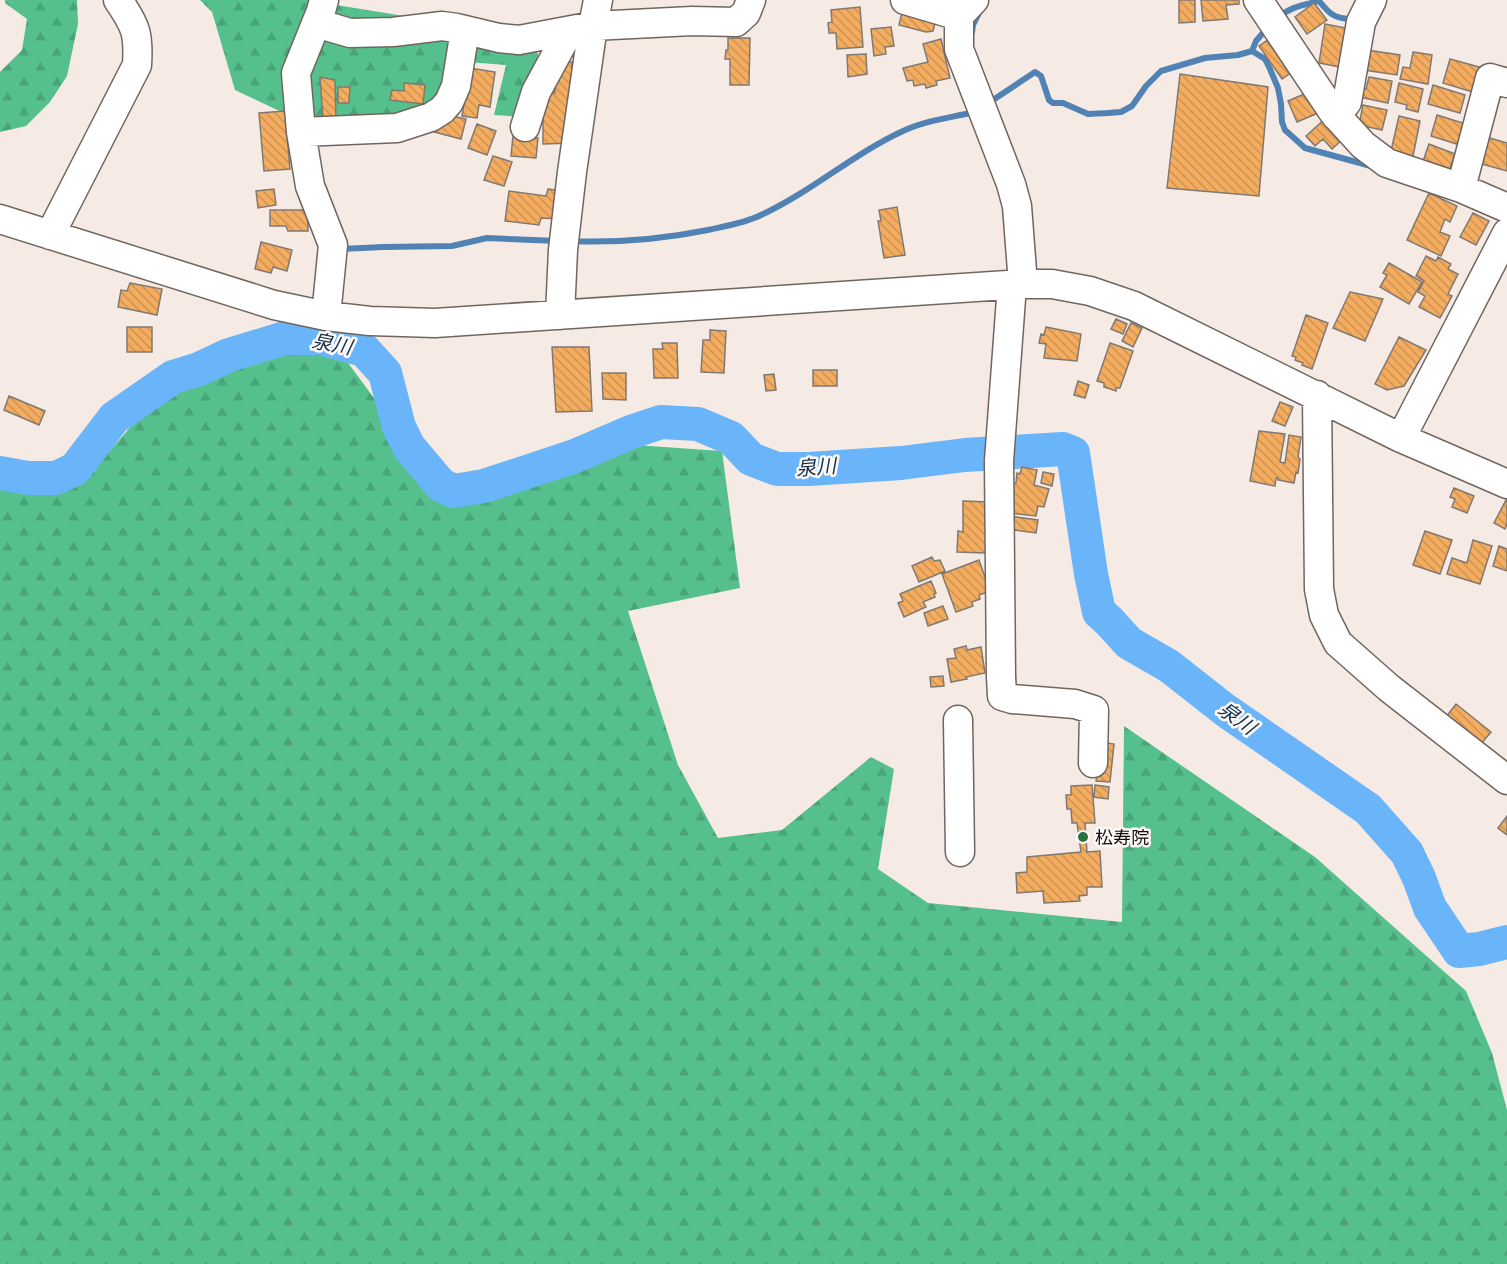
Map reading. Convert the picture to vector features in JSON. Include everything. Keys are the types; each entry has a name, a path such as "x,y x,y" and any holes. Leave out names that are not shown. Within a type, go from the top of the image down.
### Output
{"street":[{"path":"50,236 137,65 139,43 135,28 118,0"},
{"path":"326,316 333,245 310,186 301,132 296,73 320,12 350,33 393,32 442,26 519,40 587,19 692,10 736,22 746,13 751,0"},
{"path":"905,0 966,8 959,49 1011,184 1017,206 1017,285 999,449 1002,696 1012,699 1075,704 1094,710 1093,763"},
{"path":"1258,0 1336,116 1363,145 1387,163 1461,188 1507,208"},
{"path":"1336,116 1347,102 1361,22 1372,0"},
{"path":"525,127 536,92 587,19"},
{"path":"560,315 564,239 587,19"},
{"path":"301,132 397,128 431,117 449,102 456,86 465,30"},
{"path":"1461,188 1490,78 1507,83"},
{"path":"0,219 274,305 326,316 370,321 435,323 1052,284 1090,291 1134,306 1401,438 1507,484"},
{"path":"1401,438 1507,233"},
{"path":"1317,395 1319,589 1324,615 1338,643 1389,688 1507,780"},
{"path":"958,720 960,852"}],"green space":[{"path":"5,0 77,0 78,24 67,76 50,102 26,126 0,132 0,72 22,50 27,19 5,3"},
{"path":"200,0 323,0 324,3 533,37 538,55 525,117 494,115 506,65 468,62 441,103 326,133 235,90 212,12"},
{"path":"269,337 332,341 446,496 523,478 635,445 722,451 740,588 628,611 678,765 718,838 782,830 871,757 894,769 878,869 928,903 1122,922 1124,726 1315,857 1466,991 1492,1053 1507,1110 1507,1264 0,1264 0,481 66,485 97,466 173,377"}],"building":[{"path":"1179,0 1195,0 1195,22 1179,23"},
{"path":"1201,0 1239,0 1239,4 1226,5 1228,19 1203,21"},
{"path":"1314,3 1327,20 1307,34 1295,17"},
{"path":"860,7 863,47 837,49 836,33 829,33 828,23 832,22 831,10"},
{"path":"903,8 937,16 933,31 926,32 899,25"},
{"path":"1325,24 1351,29 1345,68 1319,63"},
{"path":"891,27 894,46 885,47 886,54 874,56 871,29"},
{"path":"1272,37 1295,70 1282,79 1259,46"},
{"path":"728,38 750,38 749,85 730,85 730,59 725,59"},
{"path":"941,39 950,78 936,81 937,85 926,88 925,84 914,86 913,80 907,81 903,68 928,62 923,44"},
{"path":"1367,50 1400,55 1397,75 1364,70"},
{"path":"1413,52 1432,55 1428,84 1400,79 1403,67 1410,68"},
{"path":"866,54 867,74 848,77 847,55"},
{"path":"1450,59 1483,68 1476,93 1443,83"},
{"path":"555,62 572,62 573,143 543,144 543,93 555,93"},
{"path":"470,68 495,72 490,107 479,105 477,118 462,116"},
{"path":"1180,74 1268,87 1259,196 1167,188"},
{"path":"320,77 335,80 336,121 323,119"},
{"path":"1369,77 1392,81 1388,103 1359,97 1361,88 1366,89"},
{"path":"404,83 425,85 423,104 390,100 392,90 404,91"},
{"path":"1399,83 1423,89 1418,112 1406,109 1407,105 1395,102"},
{"path":"1433,85 1465,95 1460,113 1428,104"},
{"path":"338,87 350,87 349,103 338,103"},
{"path":"1309,92 1318,113 1297,122 1288,101"},
{"path":"1363,105 1387,110 1382,130 1359,125"},
{"path":"285,111 290,169 264,171 259,113"},
{"path":"438,113 466,119 461,139 434,132"},
{"path":"1437,115 1469,125 1463,146 1431,136"},
{"path":"1399,116 1420,121 1413,156 1391,151"},
{"path":"1327,117 1345,137 1332,149 1323,139 1315,146 1306,136"},
{"path":"477,124 496,131 487,155 468,148"},
{"path":"513,136 538,138 536,158 511,156"},
{"path":"1486,137 1507,143 1507,171 1478,163"},
{"path":"1429,144 1455,154 1448,174 1422,164"},
{"path":"493,156 512,162 504,186 484,180"},
{"path":"274,189 276,205 258,208 256,191"},
{"path":"548,189 562,191 562,219 541,218 539,225 505,221 509,191 546,196"},
{"path":"1429,193 1457,206 1450,222 1445,219 1440,232 1450,236 1441,256 1407,240"},
{"path":"897,207 905,255 884,258 878,221 881,221 879,210"},
{"path":"270,210 308,210 308,231 288,231 286,226 270,226"},
{"path":"1473,213 1489,221 1476,245 1460,237"},
{"path":"261,242 292,250 287,271 273,267 271,273 255,269"},
{"path":"1426,256 1436,261 1438,257 1451,264 1448,269 1458,274 1448,294 1452,296 1440,318 1419,307 1425,296 1418,292 1424,281 1416,276"},
{"path":"1389,263 1422,282 1409,304 1380,287 1387,275 1383,273"},
{"path":"130,283 162,289 157,315 118,307 121,290 127,291"},
{"path":"1350,292 1383,299 1365,341 1333,328"},
{"path":"1306,315 1328,323 1312,369 1302,365 1303,363 1292,356"},
{"path":"1116,319 1127,324 1123,334 1111,329"},
{"path":"1131,323 1142,328 1133,347 1122,341"},
{"path":"127,327 152,327 152,352 127,352"},
{"path":"1046,327 1081,334 1077,361 1044,358 1046,344 1039,343"},
{"path":"710,330 726,331 724,373 701,372 703,340 710,340"},
{"path":"1399,337 1426,350 1404,386 1387,390 1375,384"},
{"path":"662,343 677,343 678,378 654,378 653,349 663,349"},
{"path":"1110,343 1133,351 1120,388 1116,388 1116,391 1104,387 1104,383 1097,381"},
{"path":"552,347 589,347 592,411 556,412"},
{"path":"813,370 837,370 837,386 813,386"},
{"path":"602,373 626,373 626,400 603,399"},
{"path":"774,374 776,390 766,391 764,375"},
{"path":"1078,381 1089,385 1085,398 1074,395"},
{"path":"9,396 45,411 39,425 4,410"},
{"path":"1280,402 1293,407 1285,426 1272,421"},
{"path":"1259,431 1285,434 1280,462 1285,463 1289,435 1301,437 1298,473 1296,472 1294,483 1278,480 1278,478 1276,478 1275,486 1250,481"},
{"path":"1022,467 1037,470 1034,485 1049,489 1044,507 1038,506 1036,516 1008,513 1013,500 1014,490 1011,490 1013,483 1016,483 1017,473 1020,474"},
{"path":"1043,472 1054,474 1052,486 1041,483"},
{"path":"1454,488 1474,496 1467,513 1452,507 1455,499 1450,497"},
{"path":"1507,498 1507,524 1505,529 1494,523"},
{"path":"963,501 990,502 986,553 957,552 958,531 963,532"},
{"path":"1008,516 1038,520 1036,533 1006,529"},
{"path":"1425,531 1452,540 1440,574 1413,565"},
{"path":"1473,540 1492,546 1480,584 1447,574 1452,558 1467,563"},
{"path":"1499,546 1507,549 1507,571 1493,566"},
{"path":"932,557 934,561 940,560 945,571 919,582 912,566"},
{"path":"979,560 990,591 979,595 980,599 972,602 973,606 956,612 942,574"},
{"path":"931,581 936,593 935,597 923,602 926,607 904,617 898,603 903,601 900,594"},
{"path":"943,606 948,619 928,626 924,613"},
{"path":"966,646 967,650 981,647 985,673 951,682 947,659 956,658 954,649"},
{"path":"943,676 944,686 931,687 930,677"},
{"path":"1456,704 1491,732 1480,745 1446,717"},
{"path":"1102,742 1114,744 1110,782 1096,781"},
{"name":"松寿院","path":"1092,785 1095,823 1085,823 1087,852 1100,851 1102,887 1087,887 1087,895 1079,896 1080,901 1044,903 1043,891 1017,893 1016,873 1027,872 1027,857 1081,852 1077,823 1072,823 1071,809 1067,809 1066,795 1071,795 1071,786"},
{"path":"1095,785 1109,787 1108,799 1094,797"},
{"path":"1507,816 1507,835 1498,828"}],"waterway":[{"path":"1278,18 1292,9 1319,1 1332,14 1350,19"},
{"path":"972,32 980,11"},
{"path":"1252,51 1256,41 1268,27"},
{"path":"990,102 1035,72 1041,76 1049,100 1053,103 1063,103 1088,114 1121,112 1132,106 1146,86 1161,71 1205,58 1238,55 1252,51 1265,59 1278,88 1285,130 1305,148 1371,166"},
{"path":"571,241 623,241 674,236 748,220 779,206 903,131 975,110"},
{"path":"341,249 452,246 487,238 558,241"},
{"path":"337,342 338,325"},
{"name":"泉川","path":"0,473 28,478 56,478 75,469 114,418 173,377 199,369 229,355 285,338 320,338 364,350 385,373 399,427 409,447 441,485 454,491 484,486 575,456 661,422 698,424 731,438 751,459 777,469 901,463 965,455 1063,449 1073,453 1099,612 1129,643 1169,666 1225,710 1368,809 1407,853 1430,908 1459,951 1507,942"}],"place":[{"name":"松寿院","path":"1083,837"}]}
